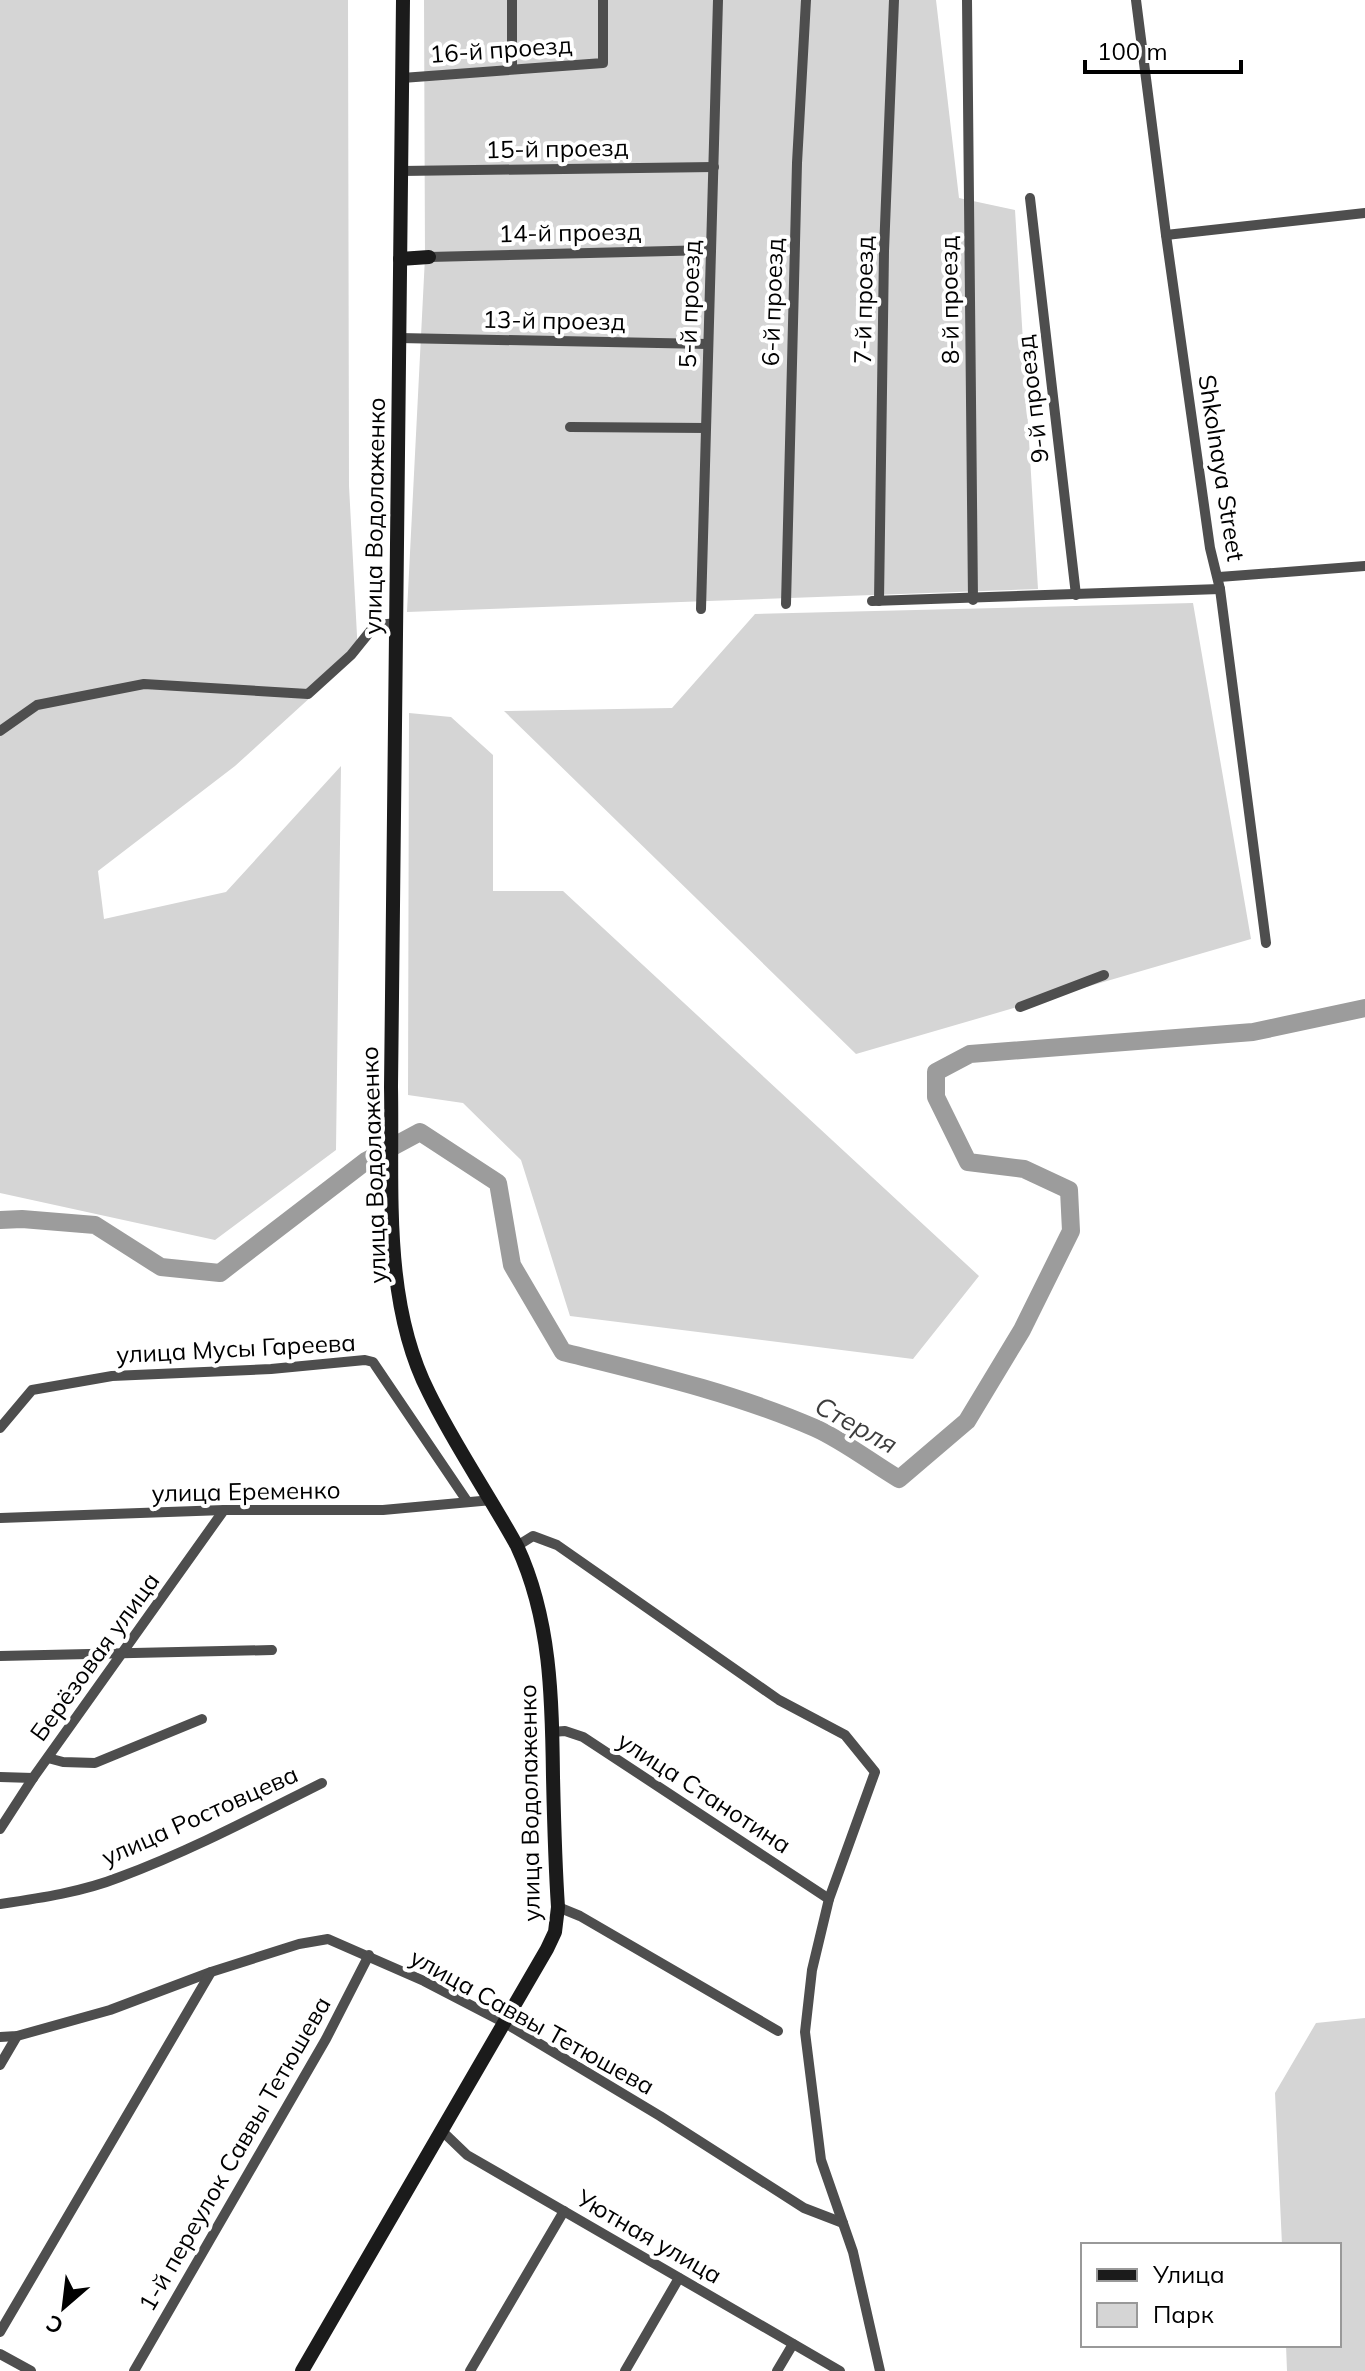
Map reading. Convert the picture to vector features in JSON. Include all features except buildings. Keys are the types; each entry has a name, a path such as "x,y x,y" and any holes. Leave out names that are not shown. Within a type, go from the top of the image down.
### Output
{"main road":[{"name":"улица Водолаженко","path":"302,2371 547,1949 555,1932 558,1907 550,1669 541,1612 517,1546 428,1392 412,1350 399,1295 393,1202 391,1087 403,0"},
{"path":"400,259 429,257"}],"street":[{"path":"512,0 512,69"},
{"name":"16-й проезд","path":"402,78 603,63 603,0"},
{"name":"5-й проезд","path":"701,609 718,0"},
{"name":"6-й проезд","path":"786,604 797,163 806,0"},
{"name":"7-й проезд","path":"894,0 884,251 876,601 973,600"},
{"name":"8-й проезд","path":"967,0 973,600"},
{"name":"Shkolnaya Street","path":"1136,0 1210,548 1219,577 1266,943"},
{"name":"15-й проезд","path":"401,171 714,167"},
{"name":"9-й проезд","path":"1030,198 1076,595"},
{"path":"1166,235 1365,213"},
{"name":"14-й проезд","path":"429,257 711,250"},
{"name":"13-й проезд","path":"399,338 708,344"},
{"path":"570,427 706,428"},
{"path":"1219,577 1365,566"},
{"path":"973,600 1220,589"},
{"path":"0,731 37,705 144,684 308,694 351,655 372,629 396,623"},
{"path":"1020,1007 1104,975"},
{"name":"улица Мусы Гареева","path":"0,1428 32,1390 112,1376 271,1369 365,1360 373,1362 467,1501"},
{"name":"улица Еременко","path":"0,1518 224,1510 383,1510 492,1500"},
{"name":"Берёзовая улица","path":"0,1829 224,1510"},
{"path":"517,1546 533,1536 557,1545 779,1700 845,1735 875,1772 829,1899 812,1970 805,2032 821,2160 853,2252 880,2371"},
{"path":"0,1656 272,1650"},
{"path":"48,1758 95,1763 202,1719"},
{"name":"улица Станотина","path":"552,1732 565,1731 583,1737 829,1899"},
{"path":"0,1777 33,1778"},
{"name":"улица Ростовцева","path":"0,1904 52,1896 119,1878 204,1841 322,1783"},
{"path":"558,1907 580,1916 778,2031"},
{"name":"улица Саввы Тетюшева","path":"0,2037 17,2036 110,2010 211,1972 299,1944 328,1939 369,1955 505,2023 660,2116 804,2208 843,2223"},
{"name":"1-й переулок Саввы Тетюшева","path":"134,2371 326,2039 369,1955"},
{"path":"0,2332 211,1972"},
{"path":"0,2065 17,2036"},
{"name":"Уютная улица","path":"442,2131 467,2155 840,2371"},
{"path":"470,2371 564,2211"},
{"path":"625,2371 679,2278"},
{"path":"777,2371 793,2344"},
{"path":"0,2354 31,2371"}],"green space":[{"path":"0,0 348,0 349,486 358,654 235,766 98,871 104,919 226,892 341,766 336,1150 215,1240 0,1193"},
{"path":"424,0 936,0 959,198 1015,210 1038,589 407,612 425,257"},
{"path":"1193,603 1251,939 856,1054 504,711 672,708 755,614"},
{"path":"409,713 451,717 493,755 493,891 563,891 979,1276 913,1359 570,1316 521,1160 463,1103 408,1095"},
{"path":"1365,2018 1365,2371 1287,2371 1286,2347 1341,2347 1341,2243 1282,2243 1275,2093 1316,2023"}],"waterway":[{"name":"Стерля","path":"0,1220 95,1225 161,1267 220,1273 366,1161 420,1132 498,1183 512,1265 563,1352 754,1404 837,1439 899,1479 967,1421 1022,1330 1071,1231 1069,1190 1024,1169 968,1162 936,1097 936,1072 970,1054 1253,1032 1365,1008"}]}
